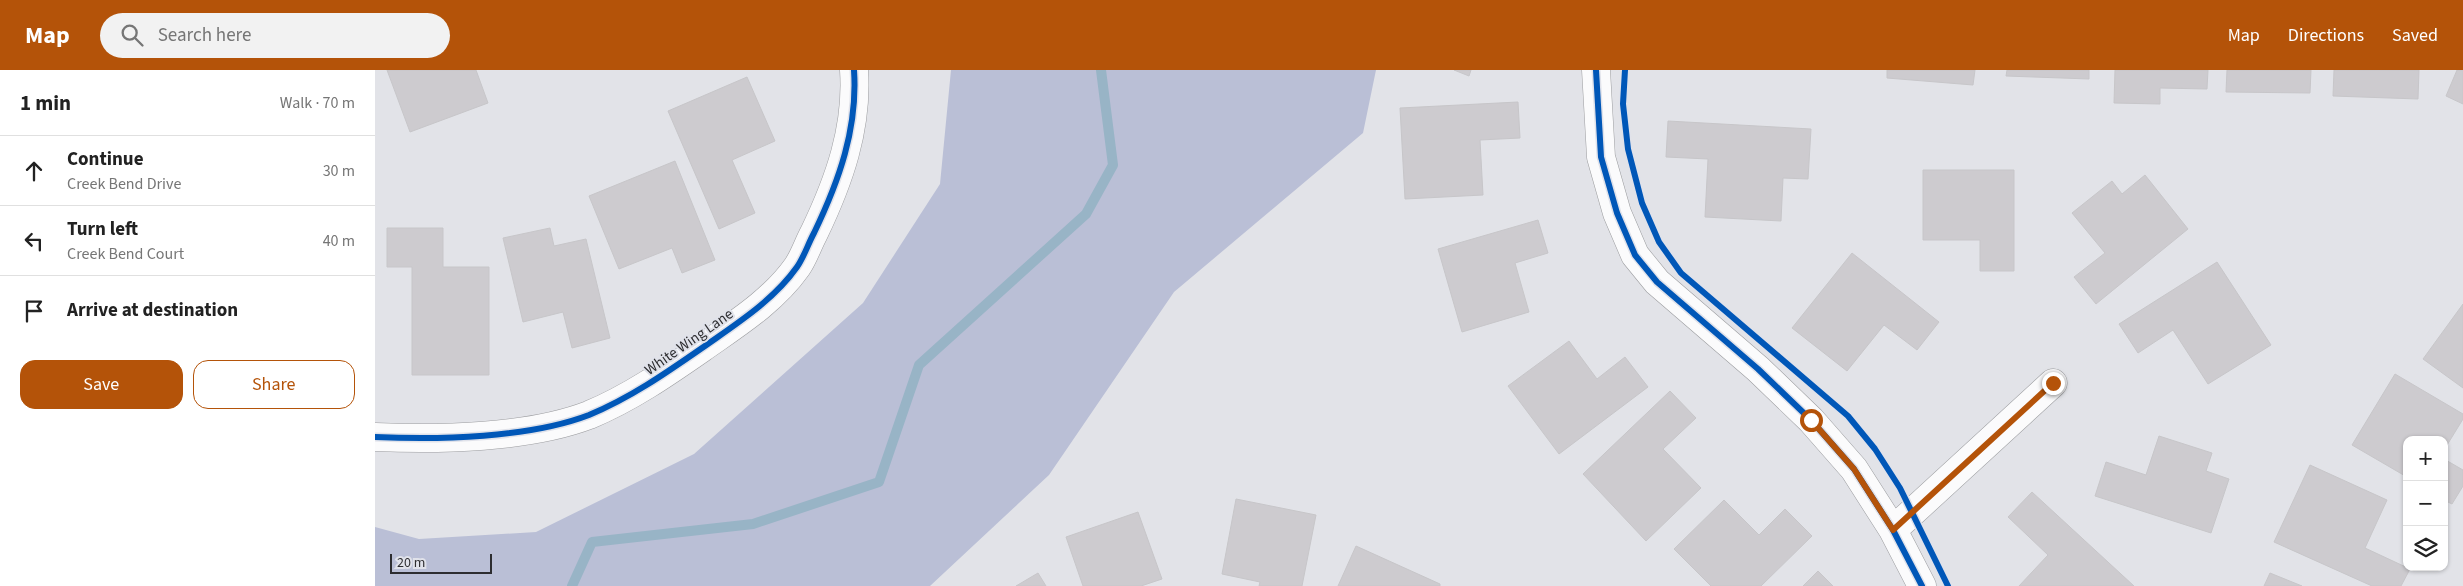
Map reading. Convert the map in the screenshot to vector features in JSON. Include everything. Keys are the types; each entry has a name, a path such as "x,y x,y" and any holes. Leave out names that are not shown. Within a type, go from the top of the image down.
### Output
{"street":[{"name":"White Wing Lane","path":"375,437 475,436 543,428 588,415 641,390 757,310 797,267 825,210 848,149 855,90 854,70"},
{"path":"1596,70 1601,157 1617,213 1635,256 1657,282 1758,368 1811,420 1854,469 1893,530 1922,586"},
{"path":"1893,530 2053,383"}],"shaded area":[{"path":"951,70 1376,70 1363,133 1174,292 1049,475 930,586 375,586 375,527 419,539 536,532 694,454 863,303 940,184"}],"building":[{"path":"387,70 476,70 488,103 410,132"},
{"path":"1454,70 1471,70 1469,76"},
{"path":"1887,70 1975,70 1973,85 1887,78"},
{"path":"2007,70 2089,70 2089,79 2006,76"},
{"path":"2115,70 2208,70 2207,89 2160,88 2160,104 2114,103"},
{"path":"2227,70 2311,70 2310,93 2226,92"},
{"path":"2334,70 2419,70 2418,99 2333,96"},
{"path":"2457,70 2463,70 2463,104 2446,96"},
{"path":"747,77 775,141 732,160 755,213 719,229 668,111"},
{"path":"1518,102 1520,138 1480,140 1483,195 1405,199 1400,108"},
{"path":"1668,121 1811,129 1808,179 1783,178 1781,221 1705,217 1708,159 1666,157"},
{"path":"675,161 715,260 682,273 672,248 619,269 589,196"},
{"path":"1923,170 2014,170 2014,271 1980,271 1980,240 1923,240"},
{"path":"2145,175 2188,229 2096,304 2074,277 2105,253 2072,213 2112,181 2122,194"},
{"path":"1538,220 1548,253 1515,263 1529,312 1462,332 1438,249"},
{"path":"387,228 443,228 443,267 489,267 489,375 412,375 412,267 387,267"},
{"path":"550,228 554,246 586,239 610,338 572,348 563,312 523,322 503,238"},
{"path":"1852,253 1939,322 1917,350 1884,325 1847,371 1792,328"},
{"path":"2217,262 2271,345 2208,384 2173,330 2138,353 2119,324"},
{"path":"2463,304 2463,388 2423,359"},
{"path":"1569,341 1597,379 1625,357 1648,387 1559,454 1508,386"},
{"path":"2395,374 2463,414 2463,419 2448,443 2448,436 2403,436 2403,475 2352,445"},
{"path":"1670,391 1696,418 1663,449 1701,488 1646,541 1583,474"},
{"path":"2159,436 2212,453 2206,471 2229,479 2211,533 2095,496 2106,462 2146,475"},
{"path":"2448,461 2463,470 2463,486 2452,504 2448,502"},
{"path":"2310,465 2387,500 2365,548 2403,566 2403,571 2409,571 2401,586 2372,586 2274,542"},
{"path":"2032,492 2134,586 2019,586 2048,555 2008,517"},
{"path":"1236,499 1316,515 1302,586 1259,586 1260,582 1222,574"},
{"path":"1724,500 1759,535 1785,509 1812,536 1761,586 1711,586 1674,549"},
{"path":"1138,512 1162,579 1141,586 1083,586 1066,537"},
{"path":"1356,546 1440,584 1440,586 1338,586"},
{"path":"1818,571 1833,586 1803,586"},
{"path":"1038,573 1046,586 1016,586"},
{"path":"2270,573 2302,586 2264,586"}],"waterway":[{"path":"572,586 592,542 753,524 879,482 919,365 1086,214 1113,165 1101,70"}],"cycle path":[{"path":"375,437 484,436 539,429 565,423 589,415 619,401 688,357 753,311 777,291 797,267 831,194 839,174 850,133 853,113 854,70"},
{"path":"1596,70 1601,157 1617,213 1635,255 1657,282 1758,369 1811,420 1854,469 1893,530 1922,586"},
{"path":"1625,70 1623,104 1628,149 1642,203 1659,242 1681,273 1848,416 1875,449 1900,488 1948,586"}],"route":[{"path":"1811,420 1854,469 1893,530 2053,383"}]}
